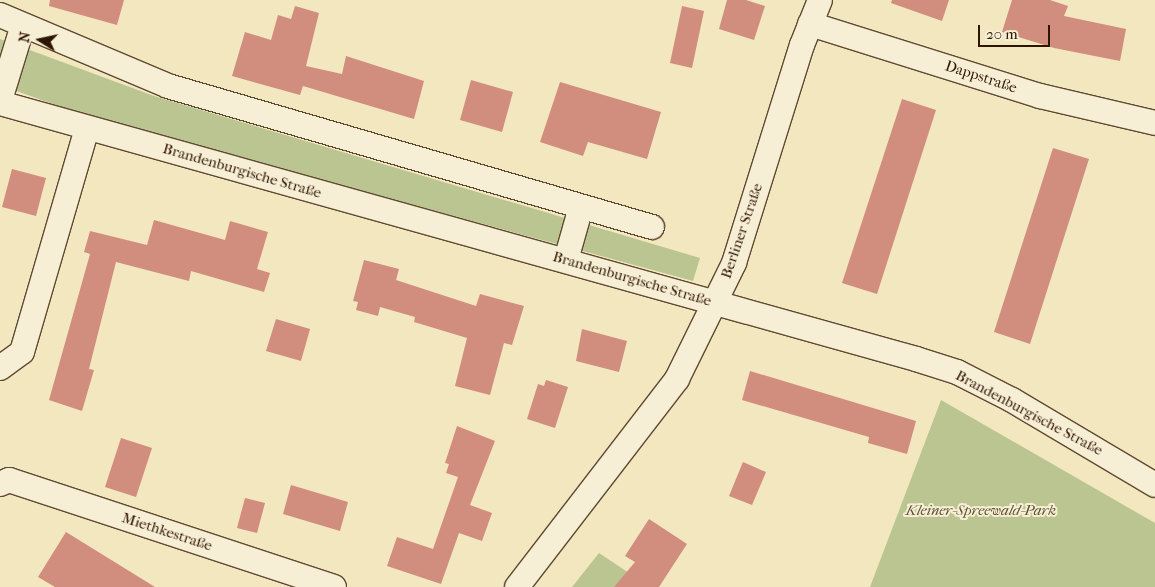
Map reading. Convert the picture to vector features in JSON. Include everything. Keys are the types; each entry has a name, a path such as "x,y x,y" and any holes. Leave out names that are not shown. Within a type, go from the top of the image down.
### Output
{"street":[{"name":"Berliner Straße","path":"517,587 677,379 734,263 810,24 820,0"},
{"path":"0,15 168,86 652,227"},
{"name":"Dappstraße","path":"810,24 1040,96 1155,124"},
{"path":"0,102 23,25"},
{"name":"Brandenburgische Straße","path":"0,102 87,128 566,260 957,372 1020,405 1155,485"},
{"path":"0,368 22,352 87,128"},
{"path":"566,260 581,207"},
{"name":"Miethkestraße","path":"0,484 9,480 334,587"}],"green space":[{"path":"0,39 154,96 700,258 693,281 83,115 0,85"},
{"name":"Kleiner-Spreewald-Park","path":"941,400 1155,523 1155,587 870,587"},
{"path":"599,553 650,587 572,587"}],"building":[{"path":"50,0 124,0 117,25 49,6"},
{"path":"727,0 746,0 765,6 754,40 719,29"},
{"path":"892,0 949,0 942,21 891,3"},
{"path":"1012,0 1050,0 1068,6 1064,16 1126,29 1120,61 1054,48 1002,32"},
{"path":"295,6 319,13 306,66 342,74 346,56 424,81 414,119 303,86 300,95 232,76 245,32 271,40 278,15 291,19"},
{"path":"682,6 704,11 692,68 670,63"},
{"path":"471,80 513,92 502,132 460,120"},
{"path":"560,82 661,112 647,159 588,142 583,156 540,142"},
{"path":"902,99 936,110 877,294 842,283"},
{"path":"1053,148 1089,159 1030,344 994,332"},
{"path":"12,169 46,178 36,216 2,207"},
{"path":"154,220 225,240 230,221 268,232 257,269 270,273 264,292 191,271 189,281 116,262 89,369 94,370 82,411 49,400 90,254 84,252 90,231 147,245"},
{"path":"364,260 399,269 396,280 476,306 480,294 524,306 512,345 504,343 490,395 455,386 467,338 414,322 415,317 380,307 378,316 356,310 358,302 353,301"},
{"path":"276,319 310,329 301,361 266,351"},
{"path":"582,329 627,341 619,372 576,361"},
{"path":"750,371 916,421 907,454 868,443 869,437 742,400"},
{"path":"546,380 568,387 555,428 527,419 538,384 544,386"},
{"path":"457,426 495,441 470,505 492,513 482,541 459,533 441,584 387,566 397,537 433,549 458,477 446,473 449,464 445,463"},
{"path":"121,438 152,448 136,497 105,487"},
{"path":"743,462 766,472 752,505 729,496"},
{"path":"291,485 348,502 340,531 283,514"},
{"path":"245,498 265,503 257,533 237,528"},
{"path":"649,519 687,544 659,587 614,587 635,562 625,556"},
{"path":"66,532 155,587 55,587 38,577"}]}
